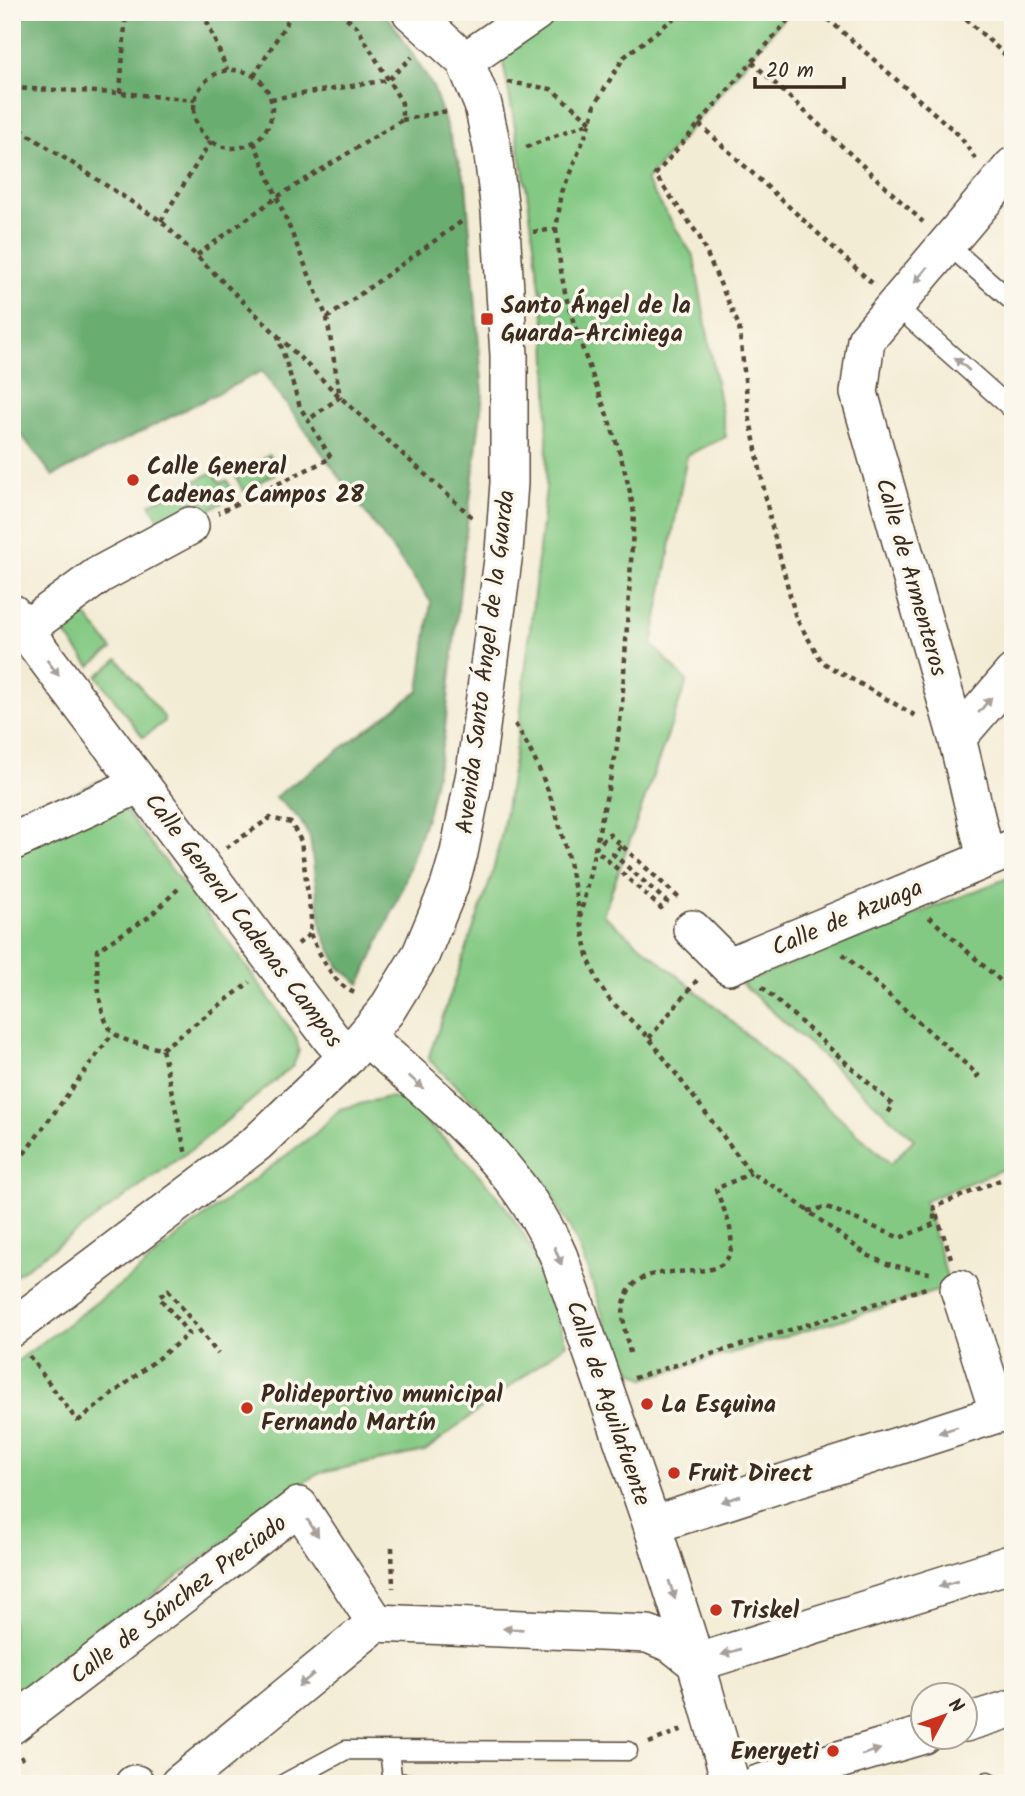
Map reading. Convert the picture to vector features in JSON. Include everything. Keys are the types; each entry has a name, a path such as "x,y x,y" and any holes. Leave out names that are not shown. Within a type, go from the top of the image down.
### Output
{"street":[{"path":"411,12 465,61 536,12"},
{"name":"Avenida Santo Ángel de la Guarda","path":"18,1339 194,1191 257,1143 356,1046 397,995 421,954 449,887 473,784 504,552 509,483 509,382 500,211 492,146 483,105 465,61"},
{"name":"Calle de Armenteros","path":"999,853 957,738 859,393 866,340 1003,178"},
{"name":"Calle General Cadenas Campos","path":"190,526 18,621 331,1038 356,1046"},
{"path":"957,738 1013,673"},
{"name":"Calle General Cadenas Campos","path":"12,842 140,784"},
{"name":"Calle de Azuaga","path":"727,959 816,929 999,853"},
{"path":"692,929 727,959"},
{"name":"Calle de Aguilafuente","path":"356,1046 484,1143 518,1184 546,1226 652,1525 1006,1412 958,1284"},
{"name":"Calle de Sánchez Preciado","path":"12,1725 299,1506 376,1623"},
{"path":"652,1525 696,1662 731,1784"},
{"path":"696,1662 1013,1563"},
{"path":"192,1780 376,1623 648,1634 672,1644 696,1662"},
{"path":"979,1719 1013,1708"},
{"path":"758,1784 909,1739"}],"lane":[{"path":"947,244 1012,299"},
{"path":"895,306 1013,410"},
{"path":"283,1784 346,1750 628,1751"},
{"path":"389,1750 393,1783 420,1784"}],"path":[{"path":"120,93 126,12"},
{"path":"203,12 227,70"},
{"path":"254,76 293,12"},
{"path":"340,12 357,27 402,103 402,120"},
{"path":"580,918 616,753 622,705 634,514 619,451 568,303 556,229 562,192 595,104 624,57 682,12"},
{"path":"795,12 655,175 699,236 739,326 749,415 770,519 796,618 822,662 957,738"},
{"path":"820,12 960,136 1003,178"},
{"path":"958,12 1013,62"},
{"path":"271,99 388,79 415,54"},
{"path":"752,62 947,244"},
{"path":"234,69 254,76 264,85 271,99 270,121 254,142 241,149 227,149 204,136 197,124 194,110 195,100 202,87 213,76 227,70 234,69"},
{"path":"504,81 551,89 590,122"},
{"path":"12,88 195,100"},
{"path":"197,255 277,197 402,120 447,111"},
{"path":"517,151 590,122"},
{"path":"12,124 161,221 340,397 472,517"},
{"path":"699,124 895,306"},
{"path":"161,221 211,141"},
{"path":"254,142 327,318 340,397"},
{"path":"327,318 465,219"},
{"path":"529,232 556,229"},
{"path":"190,526 331,458 300,407 278,336"},
{"path":"308,420 340,397"},
{"path":"514,723 549,789 562,831 589,960 609,999 649,1038 751,1173 867,1255 887,1264 958,1284"},
{"path":"223,850 270,818 290,823 302,841 311,918 310,934 330,973 350,992 367,997"},
{"path":"610,834 621,846 613,854 667,902 661,908 595,849 610,834"},
{"path":"187,881 149,917 97,950 97,974 103,1015 113,1033 136,1044 162,1049 310,934"},
{"path":"902,893 1013,992"},
{"path":"816,929 978,1075 973,1079"},
{"path":"649,1038 727,959 893,1105 887,1115"},
{"path":"12,1170 113,1033"},
{"path":"162,1049 194,1191"},
{"path":"637,1377 623,1315 624,1302 629,1291 638,1280 650,1273 716,1269 725,1261 730,1251 732,1236 716,1189 751,1173"},
{"path":"934,1207 1010,1176"},
{"path":"808,1211 827,1207 900,1238 934,1224 934,1207"},
{"path":"934,1207 958,1284"},
{"path":"628,1380 958,1284"},
{"path":"18,1339 78,1422 189,1334 159,1297 168,1290 218,1354"},
{"path":"392,1547 393,1586"},
{"path":"628,1751 688,1728"}],"green space":[{"path":"12,12 381,12 392,22 433,87 466,184 483,394 444,737 428,812 401,892 360,984 339,967 322,932 310,838 299,818 275,797 419,691 431,602 262,371 53,476 12,423 12,319 19,313 12,275"},
{"path":"563,12 789,12 646,181 694,257 726,437 687,455 652,645 687,681 603,915 718,1009 891,1164 914,1139 741,983 1013,876 1013,1165 924,1201 950,1287 645,1379 617,1361 576,1240 545,1182 503,1130 428,1059 492,875 503,828 519,727 546,488 546,331 527,192 502,56"},
{"path":"269,455 278,472 243,491 234,473"},
{"path":"213,472 220,483 227,480 235,496 207,511 200,500 160,522 150,504"},
{"path":"85,614 112,649 90,666 66,635 66,628"},
{"path":"118,659 164,717 164,722 143,737 97,676"},
{"path":"101,780 232,946 296,1037 299,1051 293,1066 196,1146 12,1278 12,823"},
{"name":"Polideportivo municipal Fernando Martín","path":"388,1097 402,1099 470,1164 514,1219 538,1264 566,1344 425,1451 316,1474 12,1699 12,1365 136,1273 172,1241 317,1132 340,1109"}],"place":[{"name":"Santo Ángel de la Guarda-Arciniega","path":"487,319"},
{"name":"Calle General Cadenas Campos 28","path":"133,480"},
{"name":"La Esquina","path":"647,1404"},
{"name":"Polideportivo municipal Fernando Martín","path":"247,1408"},
{"name":"Fruit Direct","path":"674,1473"},
{"name":"Triskel","path":"716,1610"},
{"name":"Eneryeti","path":"833,1751"}]}
